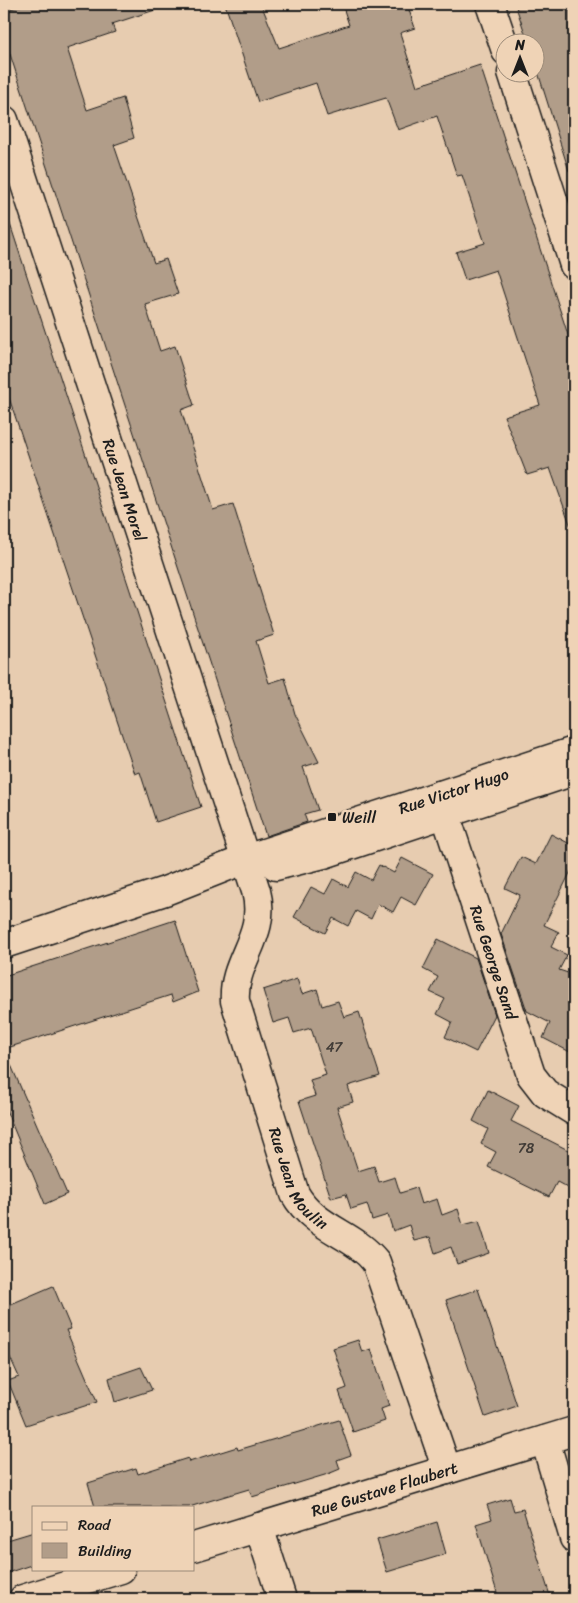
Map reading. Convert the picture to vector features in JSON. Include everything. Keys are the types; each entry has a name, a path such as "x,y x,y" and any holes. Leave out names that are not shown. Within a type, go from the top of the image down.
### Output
{"street":[{"path":"490,4 500,32"},
{"path":"515,82 574,264"},
{"name":"Rue Jean Morel","path":"4,120 248,866"},
{"name":"Rue Victor Hugo","path":"442,804 574,751"},
{"name":"Rue Victor Hugo","path":"4,944 442,804 574,772"},
{"name":"Rue George Sand","path":"442,804 531,1075 545,1093 574,1111"},
{"name":"Rue Jean Moulin","path":"248,866 259,902 260,918 237,977 235,1001 295,1194 307,1212 316,1220 363,1249 376,1262 447,1470"},
{"name":"Rue Gustave Flaubert","path":"195,1547 574,1431"},
{"path":"545,1440 574,1538"},
{"path":"259,1527 282,1599"},
{"path":"23,1599 118,1570"}],"building":[{"path":"26,4 158,4 158,9 112,24 115,32 67,48 87,110 123,98 134,138 114,145 154,263 166,259 178,294 145,304 160,351 175,346 194,405 181,410 213,510 233,504 274,635 256,641 269,683 285,678 295,714 319,762 303,767 318,810 304,814 307,822 266,836 4,36 4,11"},
{"path":"225,4 261,4 279,48 349,25 342,4 407,4 415,28 400,33 417,86 480,65 574,353 574,527 571,527 550,468 527,475 504,416 540,405 496,270 465,280 456,252 485,243 462,175 457,176 437,116 398,130 386,98 327,116 316,83 258,102"},
{"path":"515,4 574,4 574,170 569,171 541,82 546,82 546,32 525,32"},
{"path":"9,221 201,807 156,822 140,772 135,774 4,383 4,222"},
{"path":"551,834 574,846 574,865 544,925 559,932 551,947 567,955 559,970 574,975 574,1054 543,1038 550,1023 527,1011 501,934 520,895 505,888 521,857 536,864"},
{"path":"402,858 433,874 416,905 401,897 393,912 378,904 371,919 356,911 348,926 333,918 325,933 294,917 311,887 325,894 333,879 348,887 356,872 371,880 379,865 394,873"},
{"path":"175,920 198,992 173,1002 171,995 4,1049 4,976"},
{"path":"438,939 476,958 495,1015 476,1052 445,1037 452,1022 437,1014 445,999 430,992 438,977 423,969"},
{"path":"297,979 302,994 317,989 322,1006 338,1001 344,1017 359,1012 380,1076 348,1086 353,1102 337,1107 358,1171 374,1166 379,1182 395,1177 400,1193 416,1188 421,1204 437,1199 442,1215 458,1209 463,1225 479,1221 489,1253 457,1264 451,1247 435,1253 430,1237 414,1241 409,1225 393,1231 388,1215 372,1220 367,1204 351,1209 346,1194 331,1198 299,1101 315,1096 310,1080 326,1075 311,1028 294,1033 289,1018 273,1023 263,990"},
{"path":"4,1049 67,1194 45,1204 4,1105"},
{"path":"488,1090 519,1106 511,1121 574,1153 574,1191 557,1182 549,1197 488,1167 496,1152 481,1144 488,1129 473,1121"},
{"path":"53,1286 71,1329 66,1330 97,1402 26,1425 8,1381 19,1377 4,1344 4,1307"},
{"path":"478,1289 517,1406 485,1417 446,1300"},
{"path":"358,1340 362,1352 371,1349 389,1406 381,1409 385,1421 353,1432 339,1391 347,1388 333,1348"},
{"path":"141,1367 152,1390 115,1402 109,1378"},
{"path":"339,1420 351,1455 337,1460 340,1469 252,1497 249,1489 192,1506 95,1506 88,1483 136,1468 138,1474 188,1458 189,1462 237,1447 238,1450"},
{"path":"510,1498 514,1511 523,1509 551,1599 499,1599 476,1524 492,1519 487,1505"},
{"path":"437,1522 446,1554 387,1572 377,1540"},
{"path":"32,1533 32,1565 4,1574 4,1541"}],"place":[{"name":"Weill","path":"332,817"}]}
